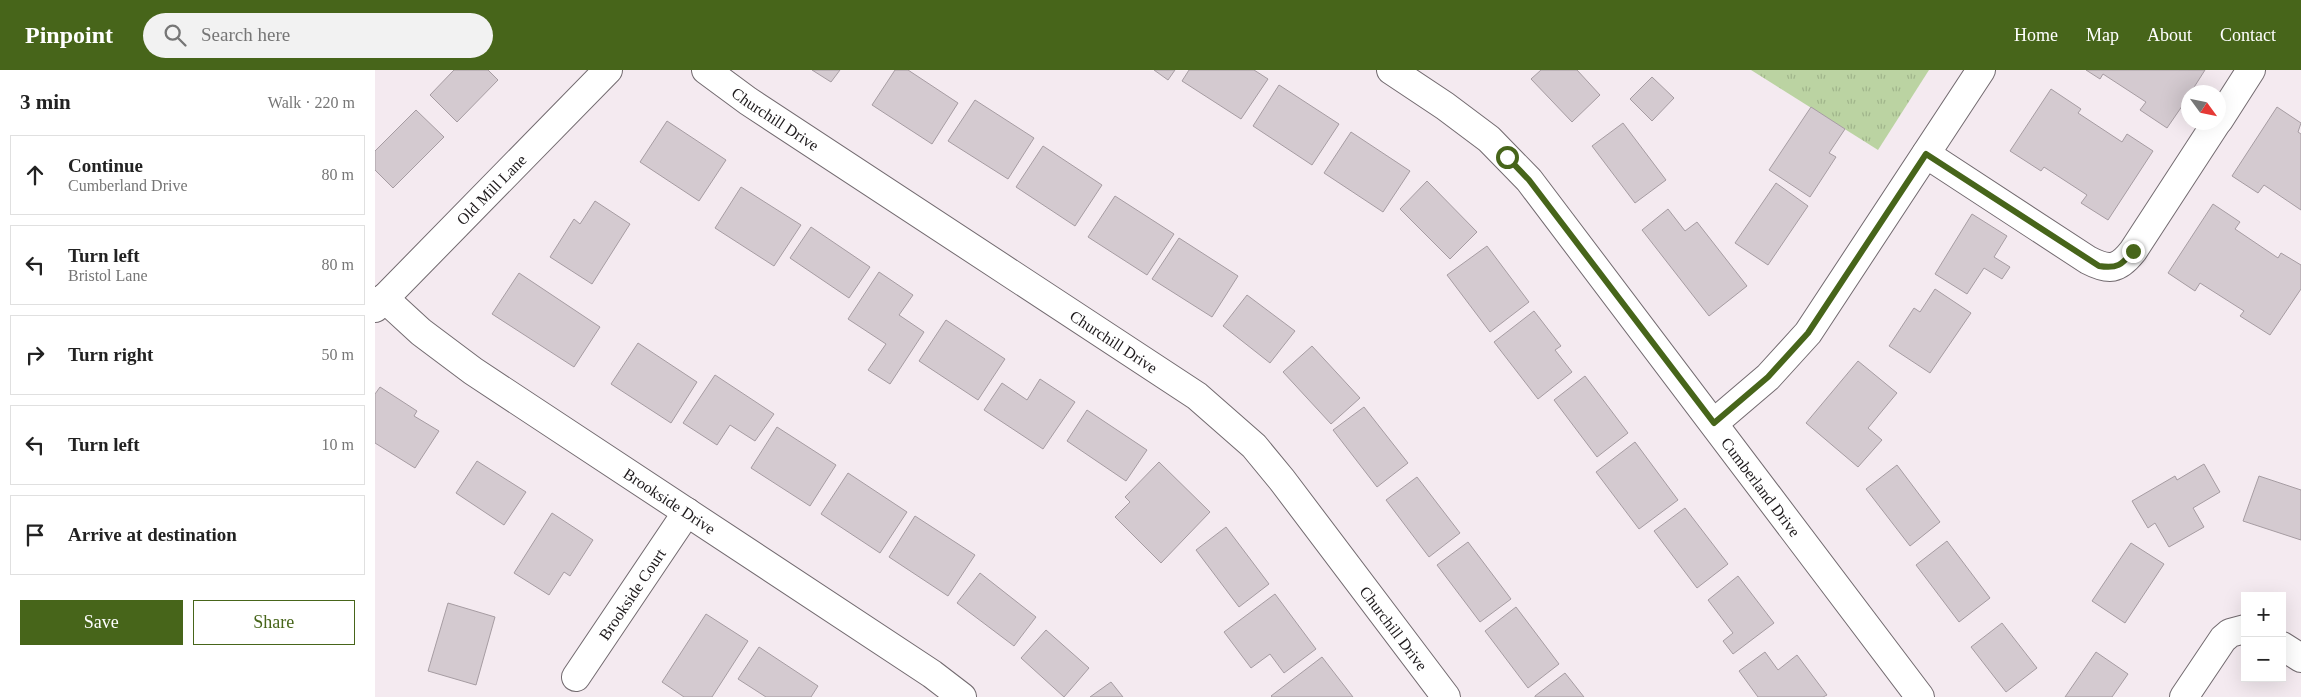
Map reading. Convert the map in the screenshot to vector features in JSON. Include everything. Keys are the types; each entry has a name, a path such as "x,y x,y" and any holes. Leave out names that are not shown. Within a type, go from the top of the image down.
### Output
{"street":[{"name":"Old Mill Lane","path":"380,303 608,70"},
{"name":"Churchill Drive","path":"706,70 756,106 1161,371 1230,423 1254,446 1282,480 1446,697"},
{"name":"Cumberland Drive","path":"1391,70 1445,106 1489,139 1529,180 1920,697"},
{"path":"1714,423 1768,377 1808,333 1981,70"},
{"path":"2226,109 2251,70"},
{"path":"1926,154 2088,260 2099,266 2111,268 2124,263 2133,251 2212,130"},
{"name":"Brookside Drive","path":"380,303 465,366 932,674 962,697"},
{"name":"Brookside Court","path":"576,677 687,512"},
{"path":"2183,697 2223,638 2241,630"},
{"path":"2286,649 2301,658"}],"green space":[{"path":"1751,70 1929,70 1878,150"}],"building":[{"path":"454,70 488,70 498,80 457,122 430,95"},
{"path":"812,70 840,70 831,82"},
{"path":"895,70 908,70 958,103 932,144 872,105"},
{"path":"1154,70 1175,70 1168,80"},
{"path":"1189,70 1254,70 1268,79 1241,119 1182,81"},
{"path":"1541,70 1577,70 1600,95 1572,122 1531,79"},
{"path":"2086,70 2205,70 2195,85 2181,85 2181,108 2167,128 2140,110 2146,102 2103,74 2100,79"},
{"path":"1652,77 1674,98 1652,121 1630,99"},
{"path":"1279,85 1339,124 1312,165 1253,126"},
{"path":"2051,89 2081,109 2078,113 2122,142 2127,134 2153,151 2108,220 2081,203 2087,195 2044,167 2041,171 2010,151"},
{"path":"975,100 1034,138 1008,179 948,141"},
{"path":"1811,107 1845,129 1829,153 1836,157 1810,197 1769,170"},
{"path":"2277,107 2301,123 2298,132 2301,134 2301,210 2264,185 2258,193 2232,176"},
{"path":"416,110 444,137 393,188 375,170 375,151"},
{"path":"667,121 726,160 699,201 640,162"},
{"path":"1623,123 1666,180 1635,203 1592,146"},
{"path":"1351,132 1410,171 1383,212 1324,173"},
{"path":"1043,146 1102,185 1075,226 1016,187"},
{"path":"1427,181 1477,232 1450,259 1400,209"},
{"path":"1776,183 1808,206 1768,265 1735,243"},
{"path":"741,187 801,225 774,266 715,228"},
{"path":"1115,196 1174,234 1147,275 1088,237"},
{"path":"595,201 630,224 592,284 550,257 574,219 580,224"},
{"path":"2213,204 2240,222 2235,229 2278,258 2281,253 2301,265 2301,289 2270,335 2240,316 2244,311 2200,283 2195,291 2168,273"},
{"path":"1668,209 1685,231 1697,222 1747,286 1709,316 1642,230"},
{"path":"1972,214 2007,236 1994,257 2010,267 2002,279 1984,268 1967,294 1935,274"},
{"path":"811,227 870,267 849,298 790,258"},
{"path":"1179,238 1238,276 1212,317 1152,279"},
{"path":"1487,246 1529,302 1490,332 1447,275"},
{"path":"879,272 913,295 899,315 924,332 890,384 868,370 886,344 848,319"},
{"path":"519,273 600,327 574,367 492,314"},
{"path":"1935,289 1971,313 1930,373 1889,346 1914,308 1920,312"},
{"path":"1247,295 1295,331 1270,363 1223,326"},
{"path":"1534,311 1561,346 1555,350 1572,372 1538,399 1494,342"},
{"path":"946,320 1005,359 978,400 919,361"},
{"path":"638,343 697,382 671,423 611,384"},
{"path":"1312,346 1360,398 1331,424 1283,372"},
{"path":"1858,361 1897,393 1868,428 1882,440 1858,467 1806,423"},
{"path":"715,375 774,414 755,441 730,425 717,445 683,423"},
{"path":"1585,376 1628,433 1597,457 1554,400"},
{"path":"1040,379 1075,402 1043,449 984,410 1002,383 1027,400"},
{"path":"380,387 417,411 414,416 439,431 415,468 375,443 375,394"},
{"path":"1364,407 1408,463 1377,487 1333,430"},
{"path":"1087,410 1147,450 1126,481 1067,441"},
{"path":"777,427 836,465 810,506 751,468"},
{"path":"1635,442 1678,500 1639,529 1596,472"},
{"path":"477,461 526,492 504,525 456,493"},
{"path":"1159,462 1210,512 1161,563 1115,517 1130,502 1125,497"},
{"path":"2204,464 2220,492 2193,508 2204,527 2169,547 2155,523 2148,528 2132,501 2175,476 2177,480"},
{"path":"1897,465 1940,522 1910,546 1866,489"},
{"path":"848,473 907,512 880,553 821,514"},
{"path":"2259,476 2301,490 2301,540 2243,521"},
{"path":"1417,477 1460,533 1429,557 1386,500"},
{"path":"1685,508 1728,564 1697,588 1654,531"},
{"path":"552,513 593,540 570,576 564,572 549,595 514,573"},
{"path":"915,516 975,555 948,596 889,557"},
{"path":"1226,527 1269,584 1239,607 1196,550"},
{"path":"1947,541 1990,598 1959,622 1916,565"},
{"path":"1468,542 1511,599 1480,622 1437,565"},
{"path":"2131,543 2164,564 2125,623 2092,601"},
{"path":"980,573 1036,617 1014,646 957,603"},
{"path":"1738,576 1774,623 1733,654 1723,641 1733,633 1708,600"},
{"path":"1275,594 1316,649 1284,673 1270,654 1251,668 1224,632"},
{"path":"448,603 495,617 476,685 428,671"},
{"path":"1516,607 1559,664 1528,688 1485,631"},
{"path":"706,614 748,641 712,697 684,697 662,682"},
{"path":"2002,623 2037,668 2006,692 1971,647"},
{"path":"1046,630 1089,668 1064,697 1021,658"},
{"path":"759,647 818,686 811,697 766,697 738,679"},
{"path":"1765,652 1778,670 1797,655 1827,695 1823,697 1758,697 1739,671"},
{"path":"2096,652 2128,674 2112,697 2065,697"},
{"path":"1322,657 1353,697 1271,696"},
{"path":"1565,673 1584,697 1535,697 1535,696"},
{"path":"1111,682 1123,697 1090,697"}],"route":[{"path":"1507,157 1529,180 1714,423 1768,377 1808,333 1926,154 2099,266 2111,268 2124,263 2133,251"}]}
